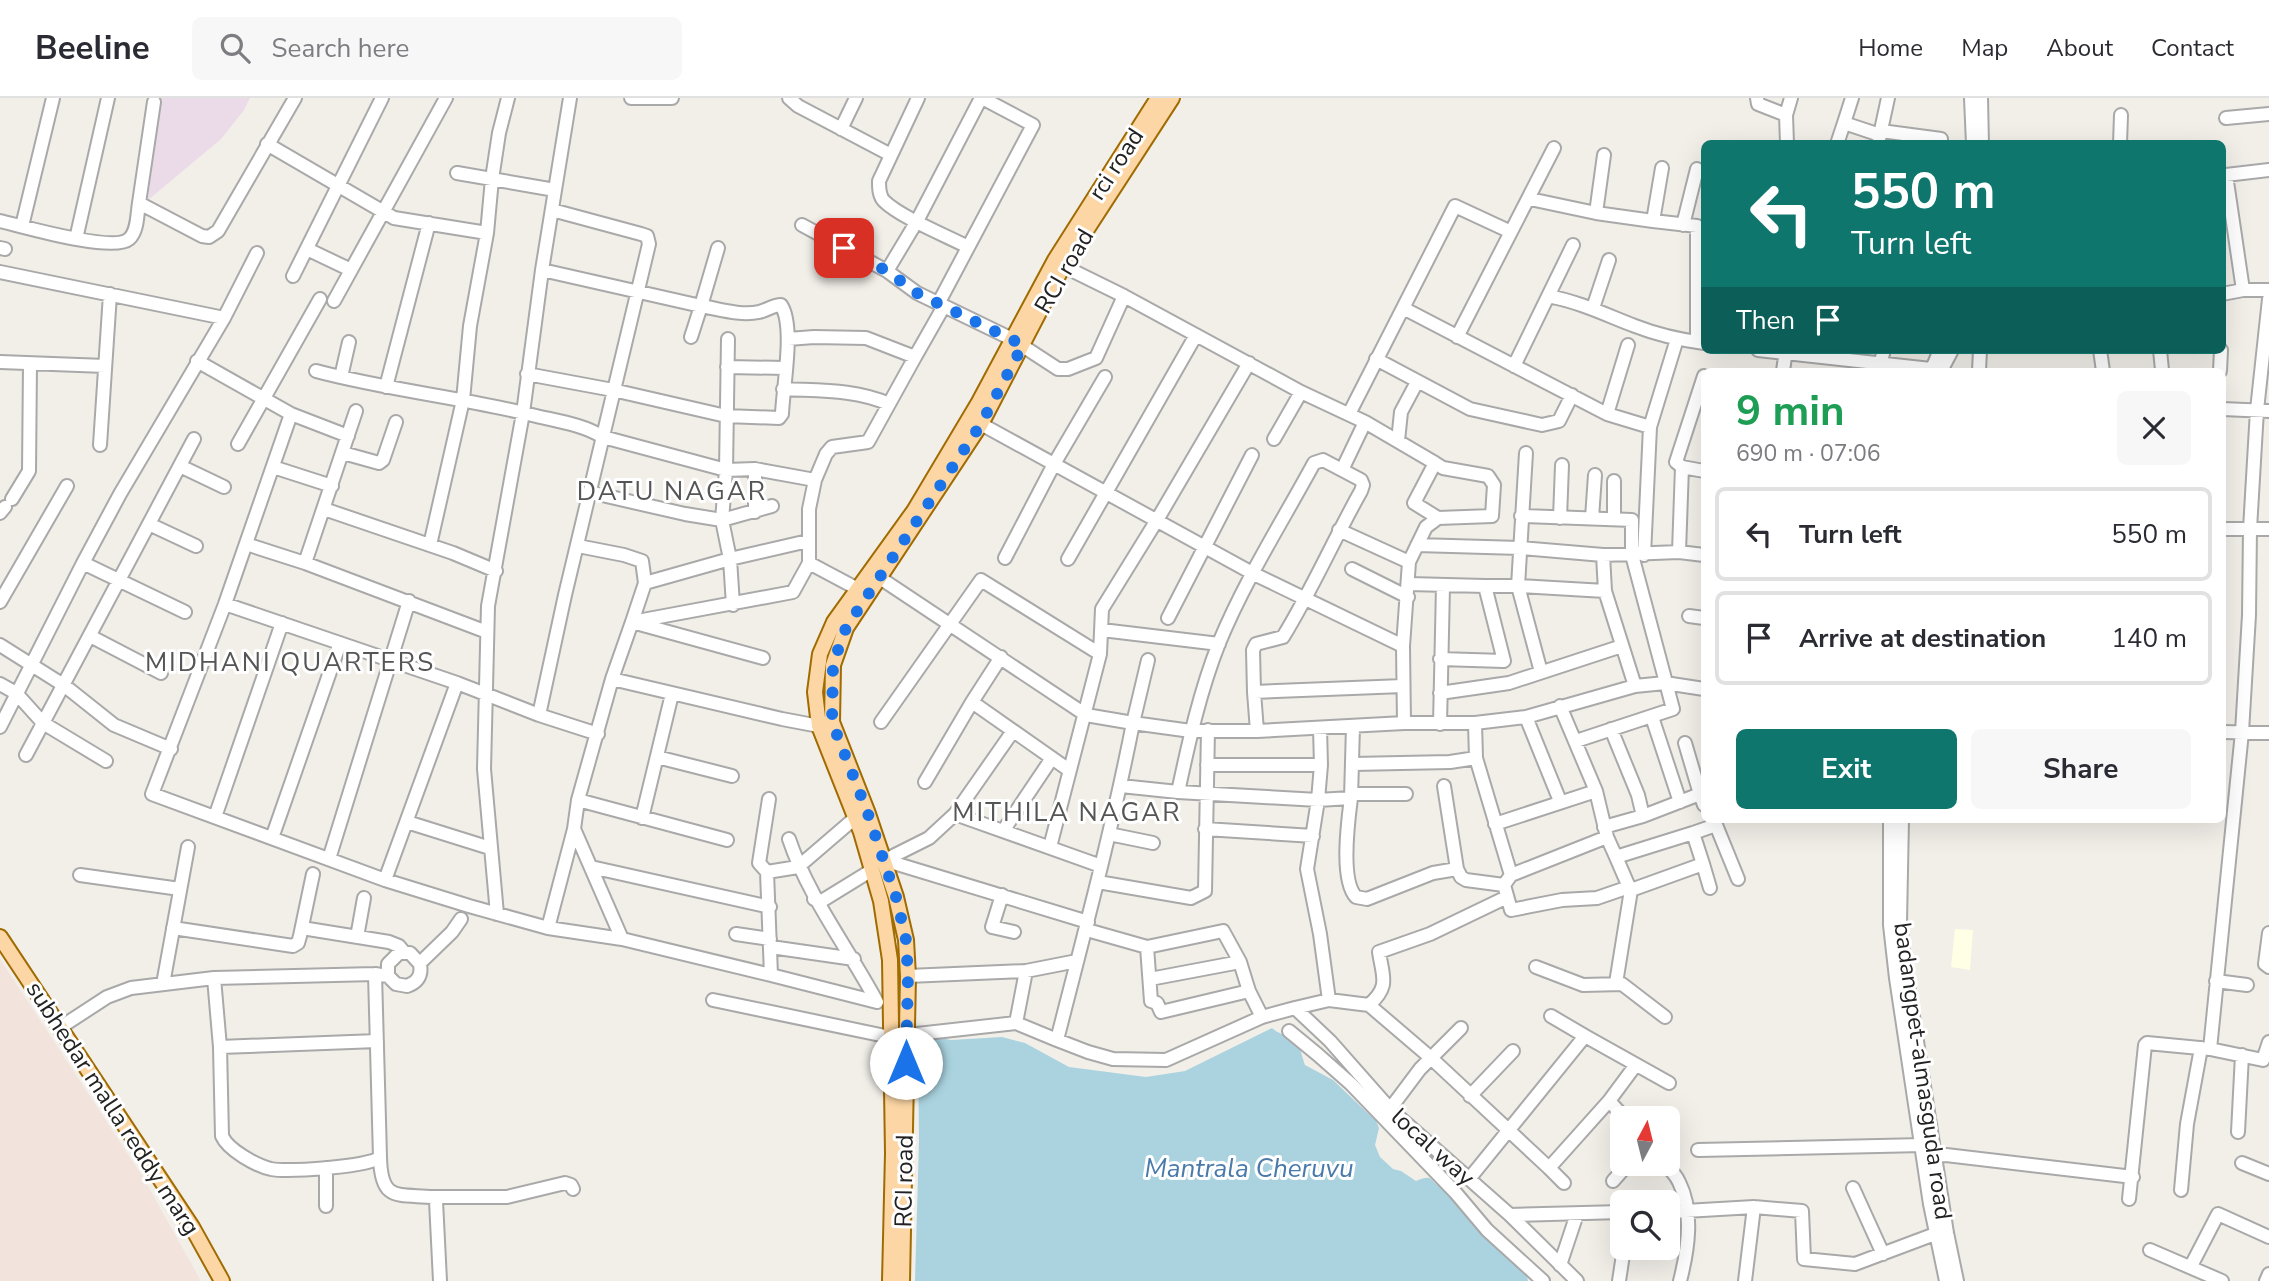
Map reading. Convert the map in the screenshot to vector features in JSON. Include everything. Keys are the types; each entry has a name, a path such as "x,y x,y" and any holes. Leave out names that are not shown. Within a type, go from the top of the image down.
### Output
{"main road":[{"name":"rci road","path":"890,1281 893,1153 890,960 881,901 815,692 820,654 834,622 914,510 1017,342 1055,260 1158,98"},
{"name":"RCI road","path":"902,1281 908,976 906,940 886,859 826,724 833,664 846,628 981,424 1017,342 1172,98"},
{"name":"subhedar malla reddy marg","path":"0,937 192,1227 222,1281"}],"street":[{"path":"22,226 52,98"},
{"path":"76,239 108,98"},
{"path":"139,203 202,236 209,237 218,231 295,98"},
{"path":"293,276 382,98"},
{"path":"334,301 446,98"},
{"path":"430,545 463,400 470,326 487,233 492,178 508,98"},
{"path":"497,914 484,769 488,606 523,413 542,270 570,98"},
{"path":"631,98 672,98"},
{"path":"789,98 798,106 891,155"},
{"path":"841,129 856,98"},
{"path":"918,98 879,181 879,190 883,201 968,247"},
{"path":"632,622 793,592 809,563 809,509 815,481 826,454 832,447 868,442 915,357 968,247 1033,125 982,98 917,221 887,271"},
{"path":"1757,98 1758,104 1786,115"},
{"path":"1787,140 1786,115 1791,98"},
{"path":"1838,140 1852,98"},
{"path":"1880,137 1888,98"},
{"path":"1971,98 1973,140"},
{"path":"1981,98 1982,140"},
{"path":"0,221 76,239 125,242 132,237 155,102"},
{"path":"2226,118 2269,114"},
{"path":"2120,140 2121,116"},
{"path":"1844,123 1880,137 1941,139"},
{"path":"267,145 394,218 487,233"},
{"path":"1457,337 1554,148"},
{"path":"1596,213 1604,155"},
{"path":"1653,221 1662,168"},
{"path":"1683,225 1698,169"},
{"path":"2226,176 2269,170"},
{"path":"457,173 555,190"},
{"path":"2226,188 2243,290"},
{"path":"1530,199 1596,213 1697,226 1701,342 1677,339 1636,327 1593,308 1548,296"},
{"path":"1349,414 1455,206 1511,232"},
{"path":"539,715 636,290 649,244 647,236 552,210"},
{"path":"386,387 429,223"},
{"path":"802,225 887,271 917,293 1017,342 1058,369 1084,365 1096,358 1124,296"},
{"path":"1514,366 1573,245"},
{"path":"691,337 718,248"},
{"path":"307,249 351,270"},
{"path":"0,727 83,563 224,318 257,253"},
{"path":"1593,308 1609,260"},
{"path":"1063,266 1301,392 1366,422 1435,463 1443,468 1488,476 1494,485 1492,516 1438,517 1414,503 1435,463"},
{"path":"527,374 613,390 726,416 779,418 782,414 788,339 786,318 781,305 760,312 737,313 542,270"},
{"path":"0,272 224,318"},
{"path":"2226,293 2269,290"},
{"path":"100,445 110,294"},
{"path":"238,444 320,299"},
{"path":"2181,1190 2187,1124 2205,1048 2216,981 2242,732 2249,615 2250,529 2263,411 2269,299"},
{"path":"1403,308 1607,414 1650,427"},
{"path":"1068,559 1196,335"},
{"path":"788,339 866,338 915,357"},
{"path":"728,339 726,470 722,520 730,559 733,605"},
{"path":"1638,555 1650,427 1677,339"},
{"path":"341,377 349,342"},
{"path":"1607,414 1628,345"},
{"path":"1800,354 1913,368"},
{"path":"1880,365 1883,354"},
{"path":"1937,368 1949,354"},
{"path":"1376,359 1470,409 1542,425 1559,421 1572,395"},
{"path":"198,361 291,414 348,436"},
{"path":"0,362 105,366"},
{"path":"1050,847 1100,654 1102,609 1249,363"},
{"path":"6,507 29,471 30,365"},
{"path":"727,367 785,368"},
{"path":"316,371 591,429 603,437 726,470 755,469 815,481"},
{"path":"1005,558 1054,464 1105,377"},
{"path":"1398,441 1401,412 1417,382"},
{"path":"783,389 854,393 889,404"},
{"path":"1274,439 1301,392"},
{"path":"1700,405 1676,462 1682,467 1701,470"},
{"path":"2226,409 2263,411"},
{"path":"305,563 356,411"},
{"path":"291,414 225,604 152,794 385,880 497,914 548,928 622,939 877,1002 855,959 798,867 789,839"},
{"path":"343,453 379,463 383,460 396,422"},
{"path":"1342,470 1366,422"},
{"path":"981,424 1254,573 1403,646"},
{"path":"26,755 194,439"},
{"path":"1526,453 1518,586 1541,672"},
{"path":"1168,618 1252,455"},
{"path":"1178,792 1198,701 1219,644 1234,610 1314,463 1323,460 1361,480 1363,485 1306,600 1283,636 1256,644 1252,650 1257,730"},
{"path":"1560,517 1562,465"},
{"path":"180,466 224,487"},
{"path":"273,467 332,486"},
{"path":"1679,552 1682,467"},
{"path":"755,469 755,512"},
{"path":"1592,518 1595,475"},
{"path":"1614,481 1615,519"},
{"path":"0,602 67,486"},
{"path":"589,492 722,520 772,506"},
{"path":"324,509 496,571"},
{"path":"1521,516 1632,520 1673,709 1576,741"},
{"path":"1404,723 1403,646 1409,562 1426,527 1438,517"},
{"path":"149,524 196,546"},
{"path":"2226,529 2269,529"},
{"path":"1339,530 1409,562"},
{"path":"645,583 808,541"},
{"path":"246,544 305,563 487,632"},
{"path":"1417,545 1520,548 1604,555 1679,552 1701,555"},
{"path":"548,928 574,829 578,800 612,679 645,583 642,561 578,546"},
{"path":"1604,555 1605,591 1635,686"},
{"path":"83,563 186,612"},
{"path":"809,563 856,588"},
{"path":"1352,569 1408,590 1443,586 1518,586 1605,591"},
{"path":"880,579 1086,715 1191,731 1475,723 1527,718 1560,706 1635,686 1665,682 1701,688"},
{"path":"881,722 981,580 1100,654"},
{"path":"1440,723 1443,586"},
{"path":"1485,586 1509,683"},
{"path":"329,859 409,601"},
{"path":"225,604 598,734"},
{"path":"1689,616 1701,618"},
{"path":"632,622 763,659"},
{"path":"215,817 282,623"},
{"path":"1102,630 1219,644"},
{"path":"90,636 161,673"},
{"path":"272,838 340,643"},
{"path":"0,645 65,686 114,725 171,749"},
{"path":"1440,693 1509,683 1622,646"},
{"path":"925,782 1001,657"},
{"path":"1440,659 1504,660"},
{"path":"1057,1040 1121,786 1148,660"},
{"path":"612,679 672,694 826,724"},
{"path":"385,880 457,683"},
{"path":"0,684 16,694 43,723 106,761"},
{"path":"1254,692 1403,686"},
{"path":"642,818 672,694"},
{"path":"972,702 1069,770"},
{"path":"1560,706 1596,791 1606,832 1630,889 1616,983"},
{"path":"1652,717 1680,802"},
{"path":"1527,718 1560,801"},
{"path":"1475,723 1476,758 1495,824 1511,910 1562,900 1597,898 1703,864"},
{"path":"1353,726 1347,860 1350,889 1356,897 1367,899 1433,873 1457,869"},
{"path":"1320,728 1318,800 1307,869 1329,1000"},
{"path":"1611,729 1639,795 1643,816"},
{"path":"1098,882 1191,898 1205,891 1208,730"},
{"path":"886,859 929,838 955,814 1013,731"},
{"path":"2226,732 2269,733"},
{"path":"1685,743 1701,796"},
{"path":"657,757 732,776"},
{"path":"1003,831 1052,758"},
{"path":"1353,764 1450,762 1476,758"},
{"path":"1207,765 1321,765"},
{"path":"1121,786 1318,800 1406,794"},
{"path":"1444,786 1457,869 1466,880 1508,886"},
{"path":"1495,824 1596,791"},
{"path":"769,799 760,863 767,872 771,975"},
{"path":"1369,1005 1382,994 1384,985 1379,952 1430,934 1508,886 1606,832 1680,802 1701,799"},
{"path":"578,800 727,840"},
{"path":"955,814 1101,866"},
{"path":"767,872 798,867 855,818"},
{"path":"407,822 490,848"},
{"path":"1616,857 1693,833 1712,823"},
{"path":"1714,823 1738,879"},
{"name":"badangpet-almasguda road","path":"1890,823 1890,925 1923,1145 1957,1281"},
{"name":"badangpet-almasguda road","path":"1902,823 1900,922 1934,1156 1935,1234 1946,1281"},
{"path":"574,829 622,939"},
{"path":"1205,829 1313,836"},
{"path":"1693,833 1710,888"},
{"path":"1109,834 1153,843"},
{"path":"163,984 188,847"},
{"path":"886,859 1002,895 1147,947 1223,931 1240,962 1249,991 1262,1017"},
{"path":"591,867 769,907"},
{"path":"817,901 872,870"},
{"path":"173,928 293,946 298,943 313,874"},
{"path":"80,875 180,889"},
{"path":"1002,895 992,927 1014,932"},
{"path":"358,937 364,898"},
{"path":"420,963 452,932 461,919"},
{"path":"61,1027 107,997 131,988 214,978 382,975 401,986 413,984 420,975 420,963 395,943 302,928"},
{"path":"736,933 771,943 855,959"},
{"path":"2269,933 2265,964 2269,967"},
{"path":"1147,947 1152,1001 1157,1003 1161,1012 1249,991"},
{"path":"404,952 390,959 387,970 382,975 377,1041 380,1176 388,1190 397,1196 506,1197 565,1183 573,1189"},
{"path":"908,976 1026,971 1077,961"},
{"path":"1150,979 1240,962"},
{"path":"1536,967 1583,985 1602,986 1616,983 1626,987 1665,1017"},
{"path":"1016,1023 1026,971"},
{"path":"214,978 220,1047 222,1136 225,1144 272,1169 343,1168 375,1162 380,1157"},
{"path":"2216,981 2247,985"},
{"path":"713,1000 890,1037 1016,1023 1087,1052 1113,1059 1166,1060 1262,1017 1294,1008 1329,1000 1369,1005 1431,1058 1564,1183"},
{"name":"local way","path":"1294,1008 1330,1041 1390,1109 1510,1215 1577,1281"},
{"path":"1551,1016 1669,1083"},
{"path":"1390,1109 1431,1058 1461,1028"},
{"path":"1289,1031 1351,1084 1455,1192 1487,1230 1543,1281"},
{"path":"1469,1179 1585,1036"},
{"path":"220,1047 377,1041"},
{"path":"2129,1199 2146,1043 2205,1048 2263,1060 2269,1042"},
{"path":"1470,1096 1513,1051"},
{"path":"2238,1132 2242,1055"},
{"path":"1549,1168 1609,1101 1635,1066"},
{"path":"1609,1101 1614,1106"},
{"path":"1698,1150 1923,1145"},
{"path":"1934,1156 2133,1177"},
{"path":"2242,1163 2269,1174"},
{"path":"326,1168 326,1206"},
{"path":"1613,1181 1617,1176"},
{"path":"1675,1176 1689,1213 1680,1281"},
{"path":"1853,1188 1883,1254"},
{"path":"433,1197 438,1209 440,1281"},
{"path":"1745,1281 1754,1207"},
{"path":"1680,1213 1754,1207 1802,1212 1804,1259 1855,1264 1935,1234"},
{"path":"1510,1215 1610,1213"},
{"path":"1560,1265 1577,1214"},
{"path":"2191,1266 2218,1214 2269,1237"},
{"path":"2151,1250 2222,1281"},
{"path":"1619,1281 1622,1260"},
{"path":"2266,1281 2269,1274"}],"shaded area":[{"path":"160,98 250,98 221,139 148,200"},
{"path":"1955,929 1973,930 1970,970 1951,967"},
{"path":"0,959 144,1179 201,1281 0,1281"}],"water":[{"name":"Mantrala Cheruvu","path":"1272,1028 1295,1041 1305,1065 1333,1080 1376,1121 1379,1128 1375,1145 1380,1157 1393,1169 1416,1181 1430,1178 1447,1189 1526,1272 1528,1281 915,1281 919,1141 918,1045 925,1038 931,1036 951,1040 1002,1037 1025,1043 1069,1067 1146,1077 1185,1071"}],"district":[{"name":"DATU NAGAR","path":"672,491"},
{"name":"MIDHANI QUARTERS","path":"290,662"},
{"name":"MITHILA NAGAR","path":"1067,812"}],"route":[{"path":"844,248 887,271 917,293 1023,345 981,424 846,628 833,664 832,722 884,860 906,940 906,1063"}]}
